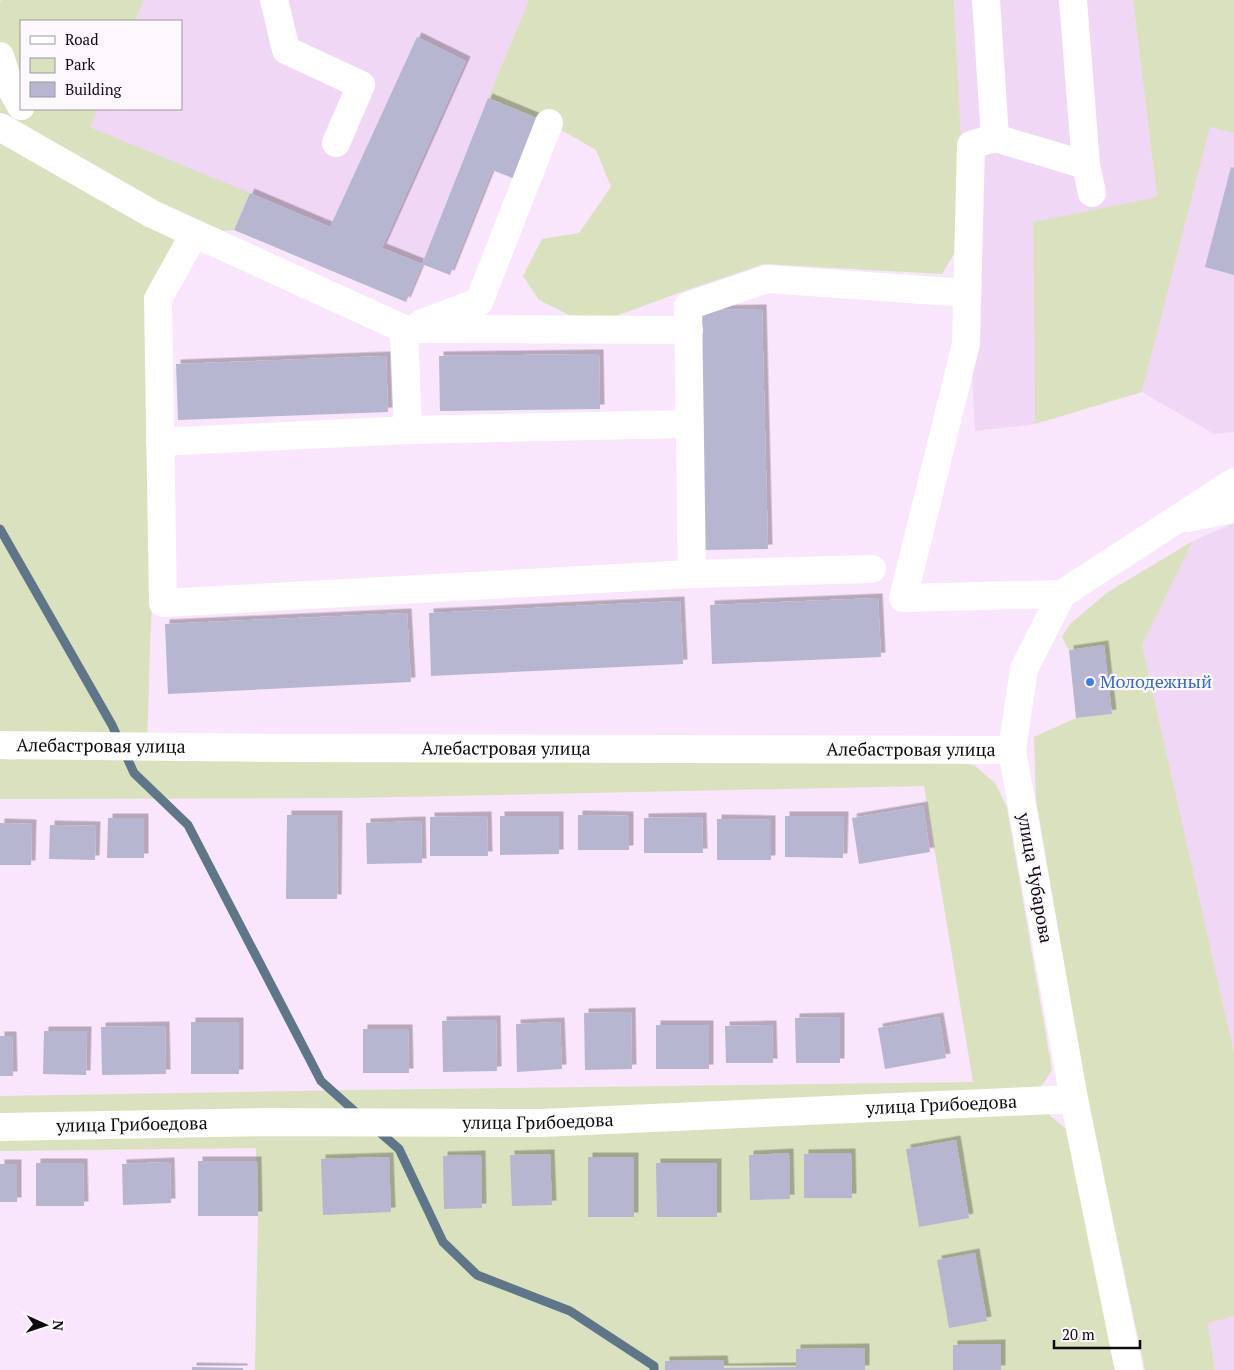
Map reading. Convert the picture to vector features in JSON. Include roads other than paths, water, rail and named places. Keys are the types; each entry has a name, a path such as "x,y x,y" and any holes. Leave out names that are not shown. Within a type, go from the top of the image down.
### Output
{"street":[{"path":"274,0 286,50 361,85 336,143"},
{"path":"986,0 995,138"},
{"path":"1074,0 1086,165 1092,193"},
{"path":"0,56 9,85 20,104"},
{"path":"24,110 50,155"},
{"path":"404,329 478,302 549,123"},
{"path":"0,127 152,214 404,329 689,330"},
{"path":"1062,594 903,598 966,344 971,145 995,138 1086,165"},
{"path":"194,234 158,298 163,603 692,574 872,569"},
{"path":"692,574 688,306 767,279 967,293"},
{"path":"404,329 408,430"},
{"path":"160,442 408,430 690,424"},
{"name":"улица Чубарова","path":"1129,1370 1074,1099 1012,750 1024,669 1062,594 1234,482"},
{"path":"1171,522 1234,508"},
{"name":"Алебастровая улица","path":"0,745 285,748 1012,750"},
{"name":"улица Грибоедова","path":"0,1127 268,1122 541,1123 1074,1099"}],"waterway":[{"path":"0,529 112,725 134,773 188,825 321,1081 360,1116"},
{"path":"376,1129 399,1149 443,1242 477,1275 570,1311 654,1366 654,1370"}],"place":[{"name":"Молодежный","path":"1090,682"}]}
